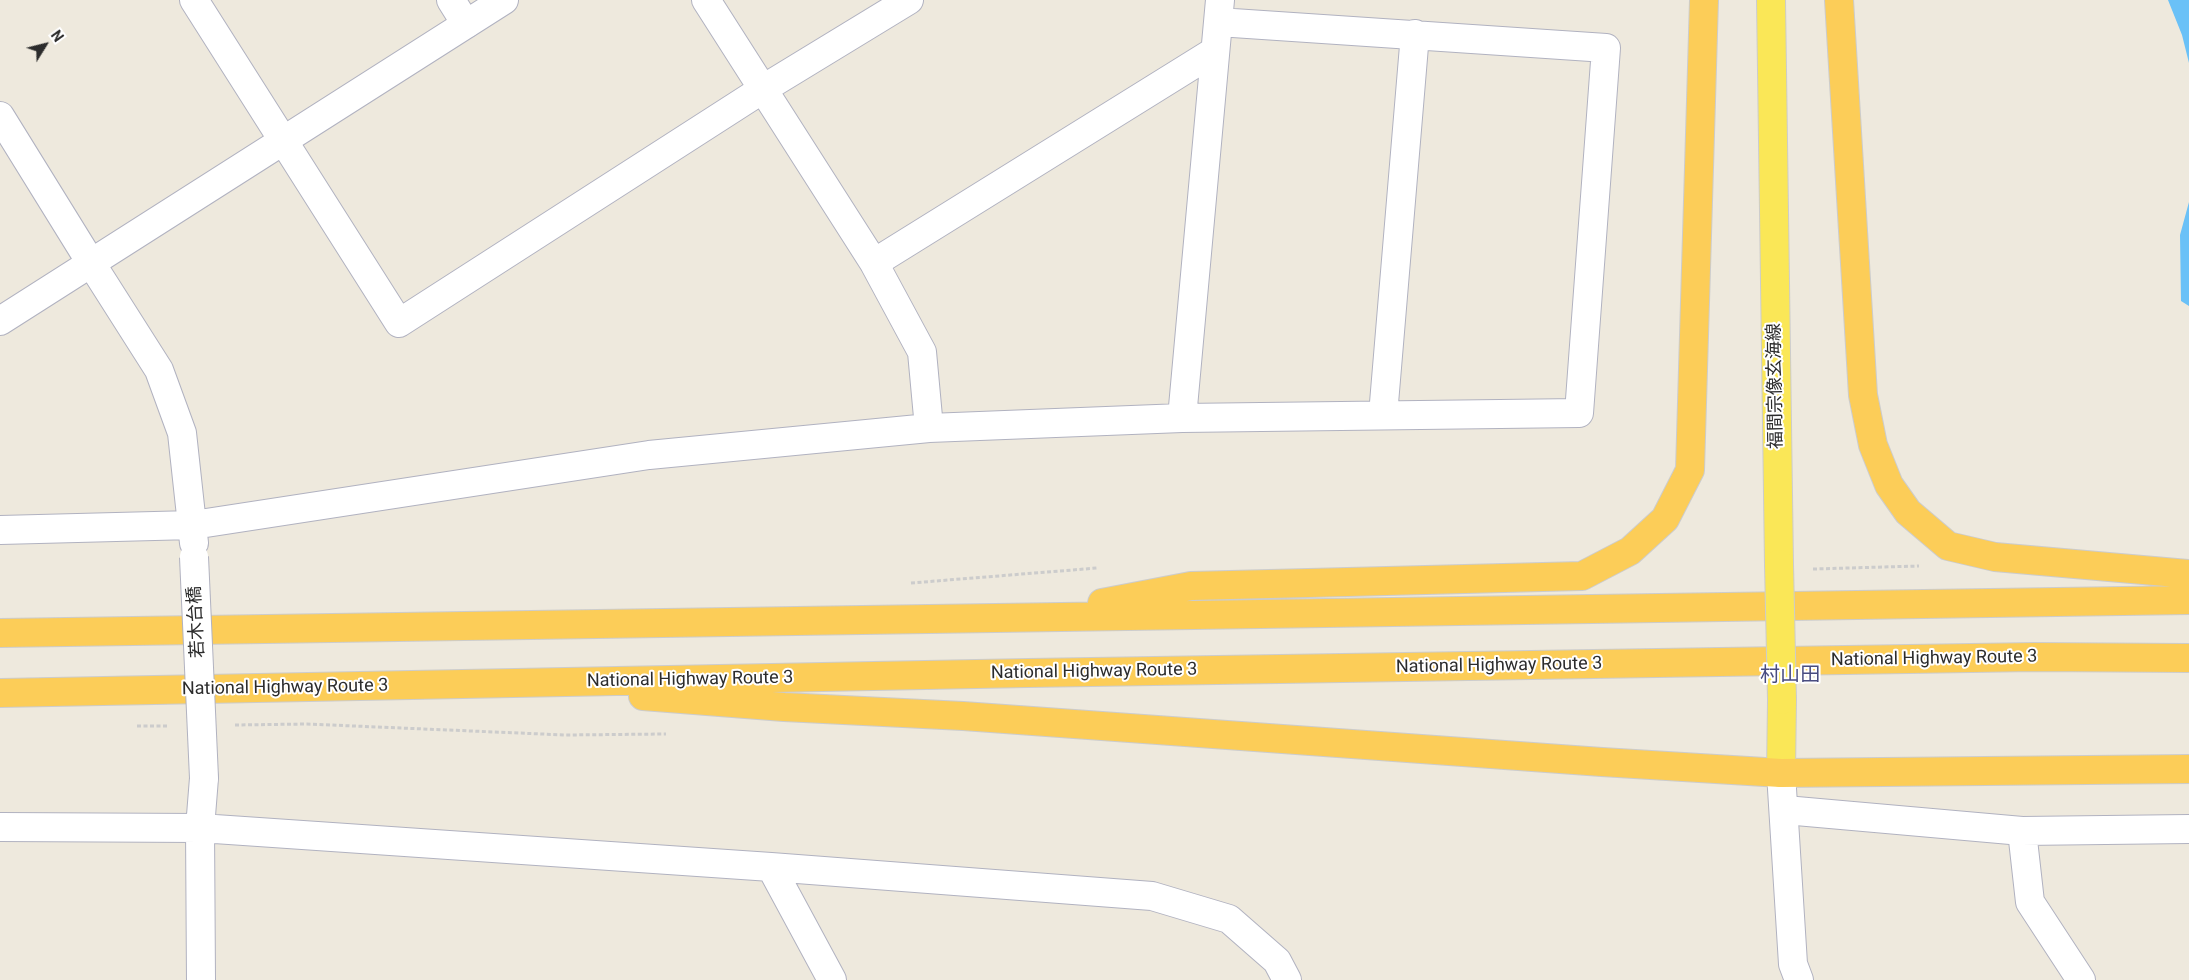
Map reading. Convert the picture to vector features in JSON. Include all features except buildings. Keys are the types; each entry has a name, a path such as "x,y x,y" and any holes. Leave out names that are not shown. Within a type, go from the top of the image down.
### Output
{"highway":[{"path":"1022,617 1191,586 1582,576 1630,552 1665,519 1690,470 1704,0"},
{"path":"1839,0 1863,395 1874,445 1889,486 1908,512 1948,546 1995,557 2189,574"},
{"path":"0,633 2189,600"},
{"name":"National Highway Route 3","path":"0,693 2034,657 2189,658"},
{"path":"478,684 784,707 963,716 1781,773 2189,769"}],"main road":[{"name":"福間宗像玄海線","path":"1771,0 1792,567 1782,700 1781,773"}],"street":[{"path":"194,0 282,142 399,323 763,89 909,0"},
{"path":"451,0 466,24"},
{"path":"0,321 504,0"},
{"path":"706,0 874,263 922,352 929,428"},
{"path":"0,530 193,525 649,455 929,428 1182,418 1579,413 1606,48 1415,34 1219,11 1182,418"},
{"path":"1383,414 1415,34"},
{"path":"874,263 1215,51"},
{"name":"若木台橋","path":"0,116 159,370 182,433 193,525 204,778 200,828 201,980"},
{"path":"1781,773 1785,810 1793,964 1799,980"},
{"path":"1785,810 2022,831 2189,829"},
{"path":"0,827 200,828 771,867 1152,896 1228,918 1276,961 1287,980"},
{"path":"2022,831 2030,902 2081,980"},
{"path":"771,867 832,980"}],"path":[{"path":"1792,567 1924,566 1948,546"},
{"path":"902,584 1107,567"}],"water":[{"path":"2168,0 2189,0 2189,63 2182,35"},
{"path":"2189,202 2189,306 2181,301 2180,235"}],"district":[{"name":"村山田","path":"1790,676"}]}
